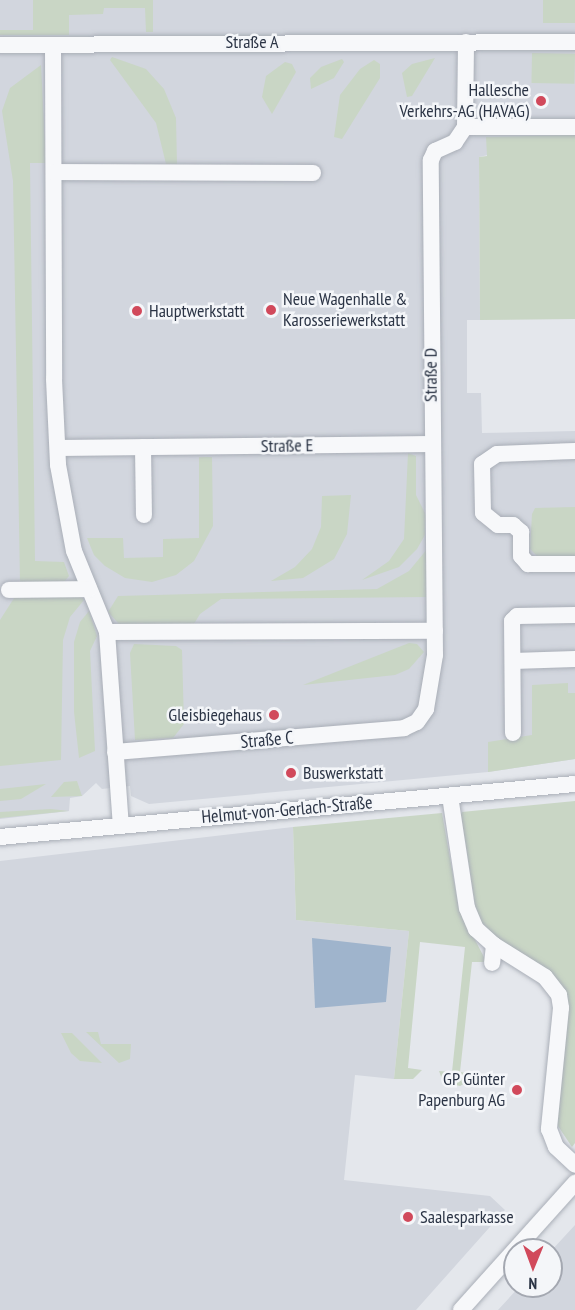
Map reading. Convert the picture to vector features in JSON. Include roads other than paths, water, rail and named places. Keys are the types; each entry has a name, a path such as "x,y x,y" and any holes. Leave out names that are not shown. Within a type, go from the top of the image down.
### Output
{"street":[{"path":"466,42 465,127 575,127"},
{"name":"Straße A","path":"0,45 575,42"},
{"path":"53,45 58,448 74,551 107,632 121,825"},
{"name":"Straße D","path":"417,722 430,697 435,631 431,160 435,151 455,142 465,127"},
{"path":"54,172 313,173"},
{"name":"Straße E","path":"58,448 432,444"},
{"path":"143,447 144,515"},
{"path":"575,451 497,454 482,464 483,513 498,525 513,525 521,532 521,556 528,564 575,564"},
{"path":"9,590 89,590"},
{"path":"513,733 512,621 517,616 575,615"},
{"path":"107,632 435,631"},
{"path":"513,661 575,659"},
{"name":"Straße C","path":"115,752 404,728 417,722"},
{"name":"Helmut-von-Gerlach-Straße","path":"0,837 575,784"},
{"path":"450,796 467,908 476,929 494,945 545,977 559,995 561,1008 549,1129 556,1147 575,1166"},
{"path":"492,963 494,945"},
{"path":"461,1310 575,1184"}],"water":[{"path":"312,938 391,947 386,1002 315,1008"}],"place":[{"name":"Hallesche Verkehrs-AG (HAVAG)","path":"541,101"},
{"name":"Neue Wagenhalle & Karosseriewerkstatt","path":"271,310"},
{"name":"Hauptwerkstatt","path":"137,311"},
{"name":"Gleisbiegehaus","path":"274,715"},
{"name":"Buswerkstatt","path":"291,773"},
{"name":"GP Günter Papenburg AG","path":"517,1090"},
{"name":"Saalesparkasse","path":"408,1217"}]}
